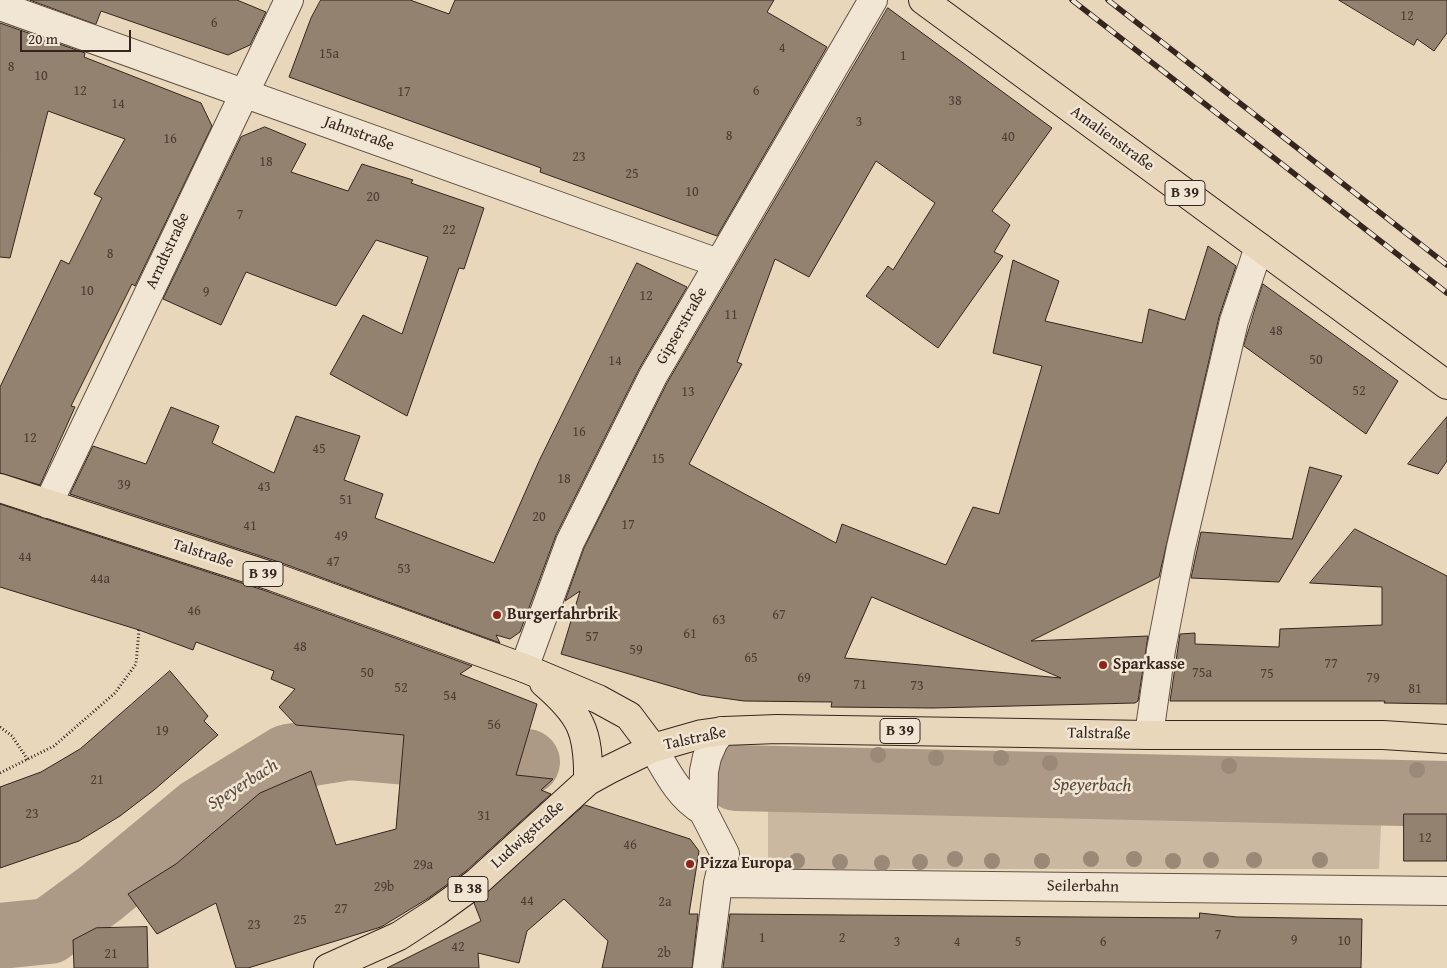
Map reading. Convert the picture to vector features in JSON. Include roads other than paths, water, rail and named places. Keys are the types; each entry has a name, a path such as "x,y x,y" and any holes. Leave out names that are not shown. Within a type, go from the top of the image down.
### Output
{"main road":[{"name":"Amalienstraße","path":"923,0 1447,385"},
{"name":"Talstraße","path":"0,488 274,577 524,668 598,698 629,716 653,748 696,736 722,732 807,730 1149,735 1383,735 1447,739"},
{"path":"524,668 559,696 578,718 584,731 588,755 588,781"},
{"name":"Ludwigstraße","path":"328,968 398,936 436,912 476,883 588,781 653,748"}],"street":[{"name":"Arndtstraße","path":"48,504 289,0"},
{"name":"Gipserstraße","path":"524,668 570,542 653,376 874,0"},
{"name":"Jahnstraße","path":"0,6 718,263"},
{"path":"1149,735 1161,650 1183,537 1234,321 1259,247"},
{"path":"702,811 707,756 714,741 722,732"},
{"path":"653,748 676,786 693,806 702,811 725,854 718,883 707,968"},
{"name":"Seilerbahn","path":"718,883 1447,891"}],"waterway":[{"name":"Speyerbach","path":"0,936 49,931 101,893 200,811 288,757 350,747 527,762"},
{"name":"Speyerbach","path":"736,778 1447,794"}],"railway":[{"path":"1072,0 1447,293"},
{"path":"1108,0 1447,265"}],"place":[{"name":"Burgerfahrbrik","path":"497,615"},
{"name":"Sparkasse","path":"1103,665"},
{"name":"Pizza Europa","path":"690,864"}]}
